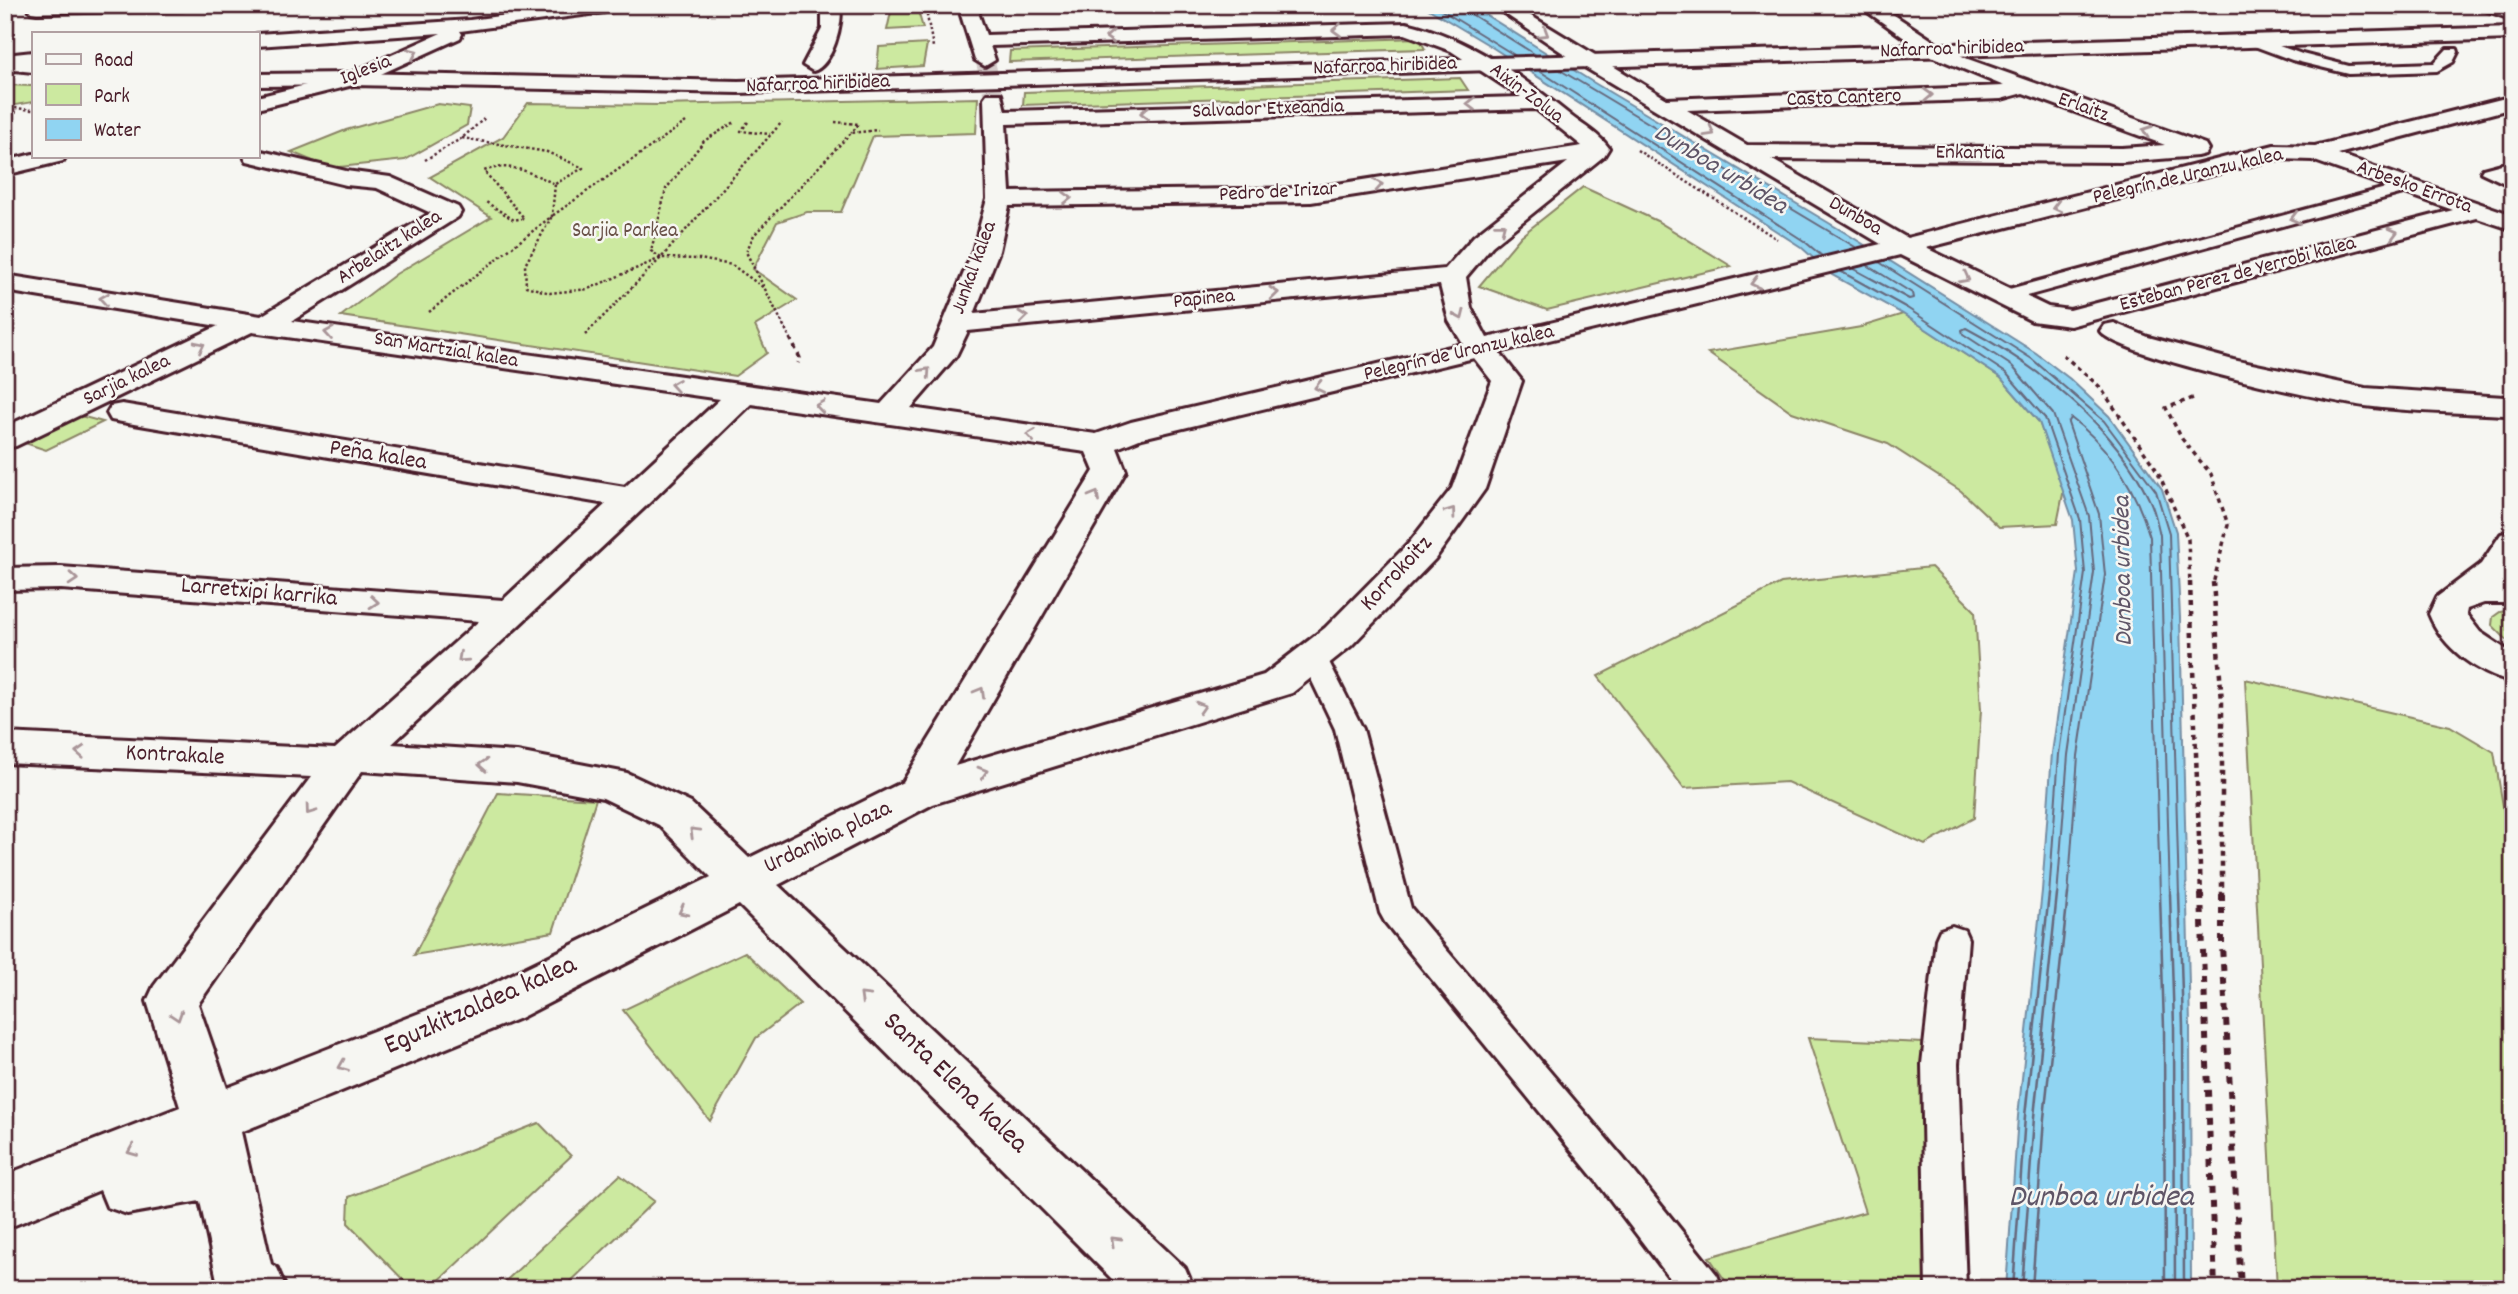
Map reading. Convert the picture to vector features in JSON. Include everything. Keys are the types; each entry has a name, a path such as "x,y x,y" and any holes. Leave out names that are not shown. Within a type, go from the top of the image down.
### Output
{"street":[{"path":"16,15 42,7 183,5"},
{"path":"470,25 475,5"},
{"path":"259,40 470,25 621,5"},
{"path":"813,65 830,34 833,9 831,5"},
{"path":"971,5 970,15 985,60"},
{"name":"Dunboa","path":"1501,5 1588,61 1743,152 1894,249"},
{"path":"1867,5 1934,50"},
{"path":"2488,5 2513,15"},
{"name":"Aixin-Zolua","path":"978,41 1404,20 1485,63 1597,150"},
{"name":"Iglesia","path":"259,102 354,79 470,25"},
{"name":"Nafarroa hiribidea","path":"259,78 738,88 2513,33"},
{"name":"Erlaitz","path":"1934,50 2022,86 2234,162"},
{"path":"6,68 32,58"},
{"path":"6,68 32,70"},
{"name":"Iglesia","path":"259,78 270,86 269,92 259,100"},
{"name":"Casto Cantero","path":"1664,105 2000,93 2022,86"},
{"name":"Pelegrín de Uranzu kalea","path":"1098,444 1131,431 1822,267 2274,152 2315,153 2513,102"},
{"name":"Salvador Etxeandia","path":"995,108 1539,103"},
{"name":"Junkal kalea","path":"888,415 946,350 986,251 999,199 995,108"},
{"name":"Enkantia","path":"1743,152 2122,155 2197,149"},
{"path":"1453,276 1482,241 1597,150"},
{"name":"Pedro de Irizar","path":"999,199 1311,195 1597,150"},
{"name":"Arbesko Errota","path":"2315,153 2513,223"},
{"name":"Arbelaitz kalea","path":"258,323 449,212 382,182 346,177 259,157"},
{"path":"5,168 47,158"},
{"name":"Esteban Perez de Yerrobi kalea","path":"1894,249 2042,315 2056,318 2084,316 2477,211"},
{"name":"Papinea","path":"955,324 1453,276"},
{"name":"Korrokoitz","path":"918,793 1278,684 1338,637 1422,551 1468,489 1507,381 1469,335 1454,301 1453,276"},
{"name":"San Martzial kalea","path":"5,283 258,323 888,415"},
{"name":"Sarjia kalea","path":"5,439 258,323"},
{"path":"2114,331 2138,343 2228,368 2365,397 2510,403"},
{"path":"256,1289 245,1281 211,1119 172,1000 348,760 512,612 743,395"},
{"name":"Peña kalea","path":"122,414 634,499"},
{"path":"888,415 1098,444"},
{"name":"Urdanibia plaza","path":"348,760 517,767 612,784 675,814 744,880 918,793 1110,471 1098,444"},
{"path":"2513,541 2495,571 2453,600 2448,612 2452,625 2466,641 2487,657 2513,670"},
{"name":"Larretxipi karrika","path":"5,579 75,579 512,612"},
{"path":"2466,593 2487,590 2513,592"},
{"name":"Kontrakale","path":"5,748 348,760"},
{"name":"Eguzkitzaldea kalea","path":"5,1202 502,1003 744,880"},
{"name":"Santa Elena kalea","path":"744,880 1164,1289"},
{"path":"127,1188 220,1172"}],"lane":[{"path":"2254,41 2297,57 2349,70 2437,67 2450,56 2453,47 2441,35"},
{"path":"2426,53 2450,56"},
{"path":"2297,57 2349,56"},
{"path":"5,161 30,146"},
{"path":"2513,166 2489,172 2513,182"},
{"name":"Esteban Perez de Yerrobi kalea","path":"2001,297 2408,187"},
{"path":"1313,656 1349,729 1396,913 1610,1170 1703,1289"},
{"path":"1946,1289 1940,1064 1952,939"}],"path":[{"path":"925,5 929,24"},
{"path":"382,182 462,138 490,113 513,84"},
{"path":"5,107 32,110"},
{"path":"5,117 21,110"},
{"path":"426,314 552,216 695,116"},
{"path":"661,258 650,251 666,189 704,141 738,120 727,119"},
{"path":"554,367 661,258 785,119"},
{"path":"776,400 800,358 746,252 754,235 774,217 859,124 834,122"},
{"path":"746,125 741,131 771,135"},
{"path":"852,133 878,130"},
{"path":"462,138 547,152 583,168 555,184"},
{"path":"1597,150 1635,149 1822,267"},
{"path":"430,157 434,164"},
{"path":"482,199 514,220 524,218 484,171 494,166 510,165 555,184"},
{"path":"555,184 552,216 525,265 526,286 550,293 588,289 661,258 700,259 732,265 765,289"},
{"path":"2053,346 2100,387 2158,472 2188,539 2216,1289"},
{"path":"2203,395 2166,408 2182,439 2211,474 2228,525 2213,579 2222,702 2222,945 2241,1289"}],"green space":[{"path":"918,5 935,5 935,10 918,11 923,28 887,30 891,12 917,10"},
{"path":"1419,38 1425,49 1009,62 1010,51"},
{"path":"927,44 923,66 877,69 879,47"},
{"path":"1460,78 1468,90 1023,105 1024,92"},
{"path":"5,85 32,86 32,102 10,106 5,104"},
{"name":"Sarjia Parkea","path":"978,98 976,133 873,136 841,212 807,212 777,222 753,269 797,300 755,326 767,353 735,376 341,316 396,274 491,217 430,177 503,137 528,103 659,105"},
{"path":"438,104 470,108 467,125 405,160 330,168 291,152 346,130"},
{"path":"1583,187 1657,221 1731,266 1547,310 1479,286 1521,236"},
{"path":"1903,314 2001,378 2039,422 2064,489 2057,524 1999,527 1961,491 1888,444 1792,412 1708,353 1861,327"},
{"path":"73,414 103,422 46,450 19,441"},
{"path":"1931,567 1975,611 1981,710 1974,818 1925,845 1787,782 1684,788 1598,676 1781,583"},
{"path":"2513,610 2513,646 2492,625 2493,617 2500,612"},
{"path":"2245,679 2450,726 2494,752 2508,836 2513,900 2513,1289 2277,1289"},
{"path":"498,793 596,799 553,932 414,955"},
{"path":"745,952 800,1004 756,1038 710,1121 623,1010"},
{"path":"1808,1038 1924,1043 1937,1270 1935,1289 1731,1289 1709,1257 1865,1212"},
{"path":"539,1123 571,1156 430,1289 412,1289 348,1223 349,1197"},
{"path":"620,1175 654,1201 563,1289 497,1289"}],"water":[{"name":"Dunboa urbidea","path":"1422,5 1470,5 1591,81 1844,232 2036,353 2070,379 2109,416 2162,489 2176,532 2180,618 2190,1027 2191,1289 2006,1289 2018,1116 2042,891 2052,753 2078,572 2073,520 2039,422 2001,378 1903,314 1832,275 1801,247 1487,44"}],"tunnel":[{"path":"985,60 994,98"}]}
